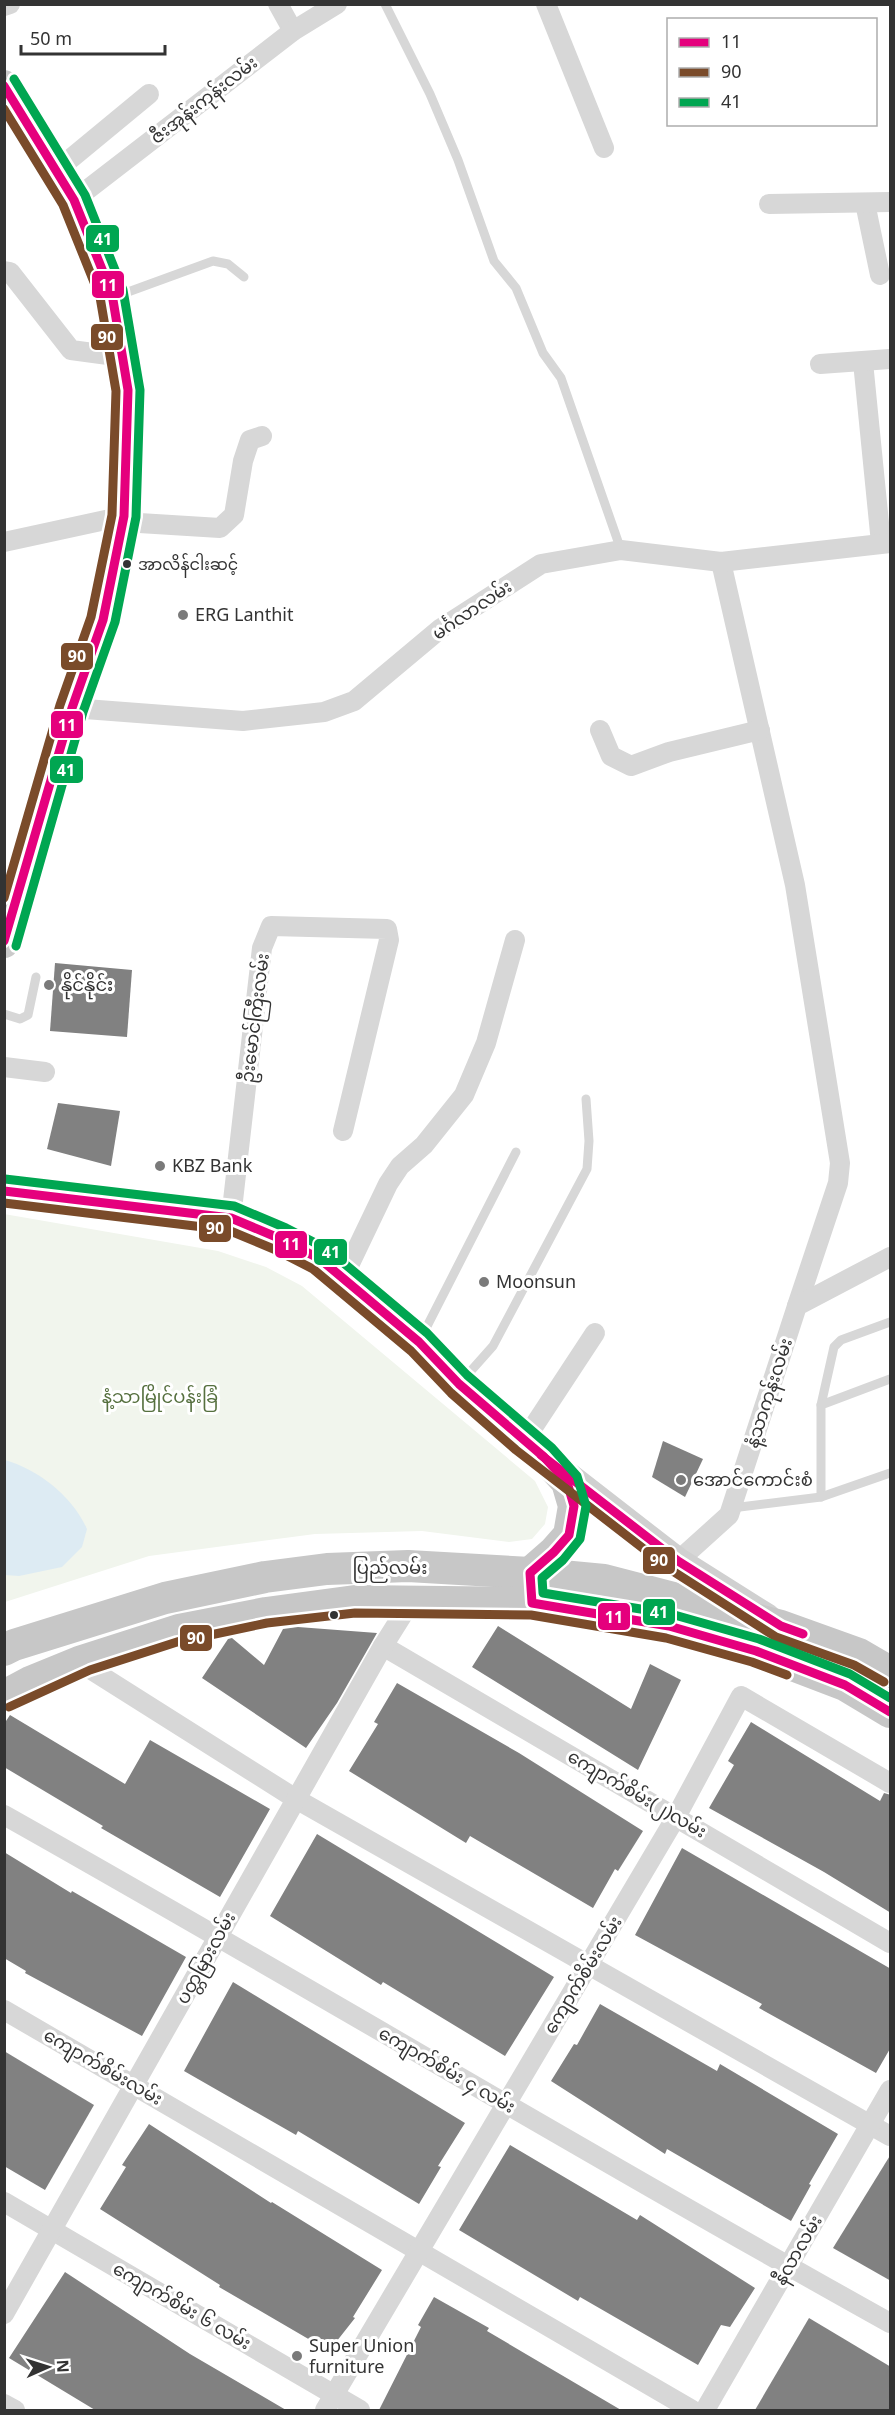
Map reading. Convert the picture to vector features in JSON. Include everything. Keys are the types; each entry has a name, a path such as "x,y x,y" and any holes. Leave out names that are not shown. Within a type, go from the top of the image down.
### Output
{"highway":[{"path":"531,1603 530,1573 569,1535 574,1506 567,1482 534,1449"},
{"name":"ပြည်လမ်း","path":"4,1650 165,1598 265,1577 327,1569 408,1566 530,1573 604,1580 756,1651 845,1685 891,1712"},
{"name":"ပြည်လမ်း","path":"4,1696 79,1662 179,1630 266,1613 355,1601 531,1603 672,1612 781,1626 860,1654 891,1672"}],"main road":[{"path":"4,85 75,200 113,298 128,390 123,519 104,620 72,708 4,942"},
{"path":"4,1191 231,1218 321,1259 419,1342 459,1384 534,1449 682,1564 781,1626"},
{"path":"672,1612 682,1564"},
{"name":"ပြည်လမ်း","path":"781,1626 845,1685"}],"street":[{"path":"4,6 10,4"},
{"path":"278,4 293,31"},
{"name":"ဇီးအုန်းကုန်းလမ်း","path":"75,200 293,31 337,4"},
{"path":"546,4 604,148"},
{"path":"57,171 149,94"},
{"path":"865,202 880,275"},
{"path":"769,204 891,202"},
{"path":"4,271 10,272 71,350 123,357"},
{"path":"820,364 891,359"},
{"path":"863,362 886,543"},
{"path":"4,542 123,519 220,528 234,515 243,461 250,440 262,436"},
{"name":"မင်္ဂလာလမ်း","path":"72,708 243,721 324,712 354,701 440,629 541,564 621,550 721,561 886,543"},
{"name":"နံ့သာကုန်းလမ်း","path":"682,1564 729,1515 732,1508 838,1183 840,1163 795,885 721,561"},
{"path":"600,730 611,756 631,766 669,752 759,730"},
{"name":"ဦးမောင်ကြီးလမ်း","path":"231,1218 262,948 271,926 387,929 389,940 343,1131"},
{"path":"343,1278 388,1184 400,1166 424,1145 464,1095 486,1043 515,940"},
{"path":"4,1067 45,1072"},
{"path":"797,1306 891,1257"},
{"path":"534,1449 595,1334"},
{"name":"ပတ္တမြားလမ်း","path":"4,2314 383,1646 410,1603"},
{"name":"ကျောက်စိမ်း(၂)လမ်း","path":"383,1646 891,1943"},
{"path":"79,1662 296,1799 891,2136"},
{"name":"ကျောက်စိမ်းလမ်း","path":"330,2403 676,1817 741,1696 891,1783"},
{"name":"ကျောက်စိမ်း ၄ လမ်း","path":"4,1815 219,1936 506,2104 891,2323"},
{"name":"ကျောက်စိမ်းလမ်း","path":"4,2010 692,2410"},
{"name":"နီလာလမ်း","path":"705,2410 891,2090"},
{"name":"ကျောက်စိမ်း ၆ လမ်း","path":"4,2202 330,2403 360,2410"},
{"path":"4,2404 15,2410"}],"lane":[{"path":"385,4 430,94 458,160 494,261 516,288 543,352 561,378 621,550"},
{"path":"113,298 213,261 228,264 244,277"},
{"path":"4,1014 20,1018 28,1015 36,977"},
{"path":"459,1384 493,1346 587,1169 589,1141 586,1099"},
{"path":"419,1342 516,1152"},
{"path":"821,1497 821,1405 834,1347 841,1340 891,1322"},
{"path":"821,1405 891,1379"},
{"path":"732,1508 821,1497 891,1473"}],"green space":[{"name":"နံ့သာမြိုင်ပန်းခြံ","path":"4,1214 218,1251 266,1267 302,1286 535,1481 548,1507 545,1524 532,1539 509,1542 422,1531 315,1534 149,1556 5,1602"}],"shaded area":[{"path":"5,1460 30,1470 53,1486 81,1517 87,1529 82,1547 62,1567 19,1576 5,1575"}],"building":[{"path":"55,963 132,970 127,1037 50,1031"},
{"path":"58,1103 120,1111 111,1166 47,1149"},
{"path":"663,1441 703,1459 685,1497 652,1477"},
{"path":"498,1626 631,1709 650,1664 681,1680 638,1770 472,1667"},
{"path":"298,1627 377,1633 337,1703 306,1748 202,1678 228,1639 232,1638 264,1665 283,1629"},
{"path":"397,1683 519,1753 643,1831 618,1871 615,1869 593,1908 470,1836 466,1843 349,1771 378,1724 374,1722"},
{"path":"10,1715 125,1784 150,1740 270,1809 220,1897 101,1828 103,1826 4,1767 4,1724"},
{"path":"751,1722 880,1801 884,1793 891,1795 891,1913 824,1872 709,1808 734,1765 728,1761"},
{"path":"317,1834 554,1977 505,2056 383,1982 381,1985 270,1916"},
{"path":"682,1848 891,1969 891,2047 876,2073 759,2008 762,2004 635,1935"},
{"path":"4,1852 71,1893 72,1891 186,1957 142,2036 25,1973 26,1971 4,1958"},
{"path":"233,1982 465,2123 438,2166 441,2167 419,2204 298,2131 296,2135 184,2071"},
{"path":"600,2004 717,2071 720,2064 838,2134 791,2221 667,2149 665,2154 551,2081 574,2044 577,2045"},
{"path":"4,2051 94,2105 45,2190 4,2166"},
{"path":"149,2124 271,2203 382,2270 353,2317 355,2318 329,2351 219,2287 220,2285 100,2209 126,2167 122,2165"},
{"path":"510,2145 637,2220 640,2215 755,2288 730,2327 721,2325 698,2365 580,2297 578,2301 459,2230"},
{"path":"891,2154 891,2281 833,2248"},
{"path":"65,2272 190,2354 286,2410 95,2410 9,2358"},
{"path":"434,2297 489,2328 487,2331 621,2410 379,2410 421,2327 418,2325"},
{"path":"809,2318 891,2367 891,2410 755,2410"}],"transit line":[{"name":"41","path":"14,79 85,195 123,290 140,390 136,517 115,622 83,712 16,946"},
{"name":"11","path":"4,86 74,200 112,294 128,390 124,516 103,620 72,708 4,941"},
{"name":"90","path":"4,109 63,205 100,297 116,391 112,515 91,617 60,705 4,898"},
{"name":"41","path":"5,1179 234,1206 286,1228 327,1249 427,1333 467,1375 552,1448 577,1476 586,1506 580,1539 563,1560 542,1578 543,1593 671,1614 759,1639 850,1674 890,1698"},
{"name":"11","path":"4,1191 231,1218 281,1239 320,1259 419,1342 459,1384 544,1457 567,1482 574,1506 569,1535 530,1573 532,1603 669,1626 756,1651 845,1685 890,1712"},
{"name":"90","path":"4,1203 228,1230 276,1250 313,1269 411,1351 451,1393 516,1450 671,1570 776,1637 854,1665 884,1682"},
{"name":"11","path":"541,1455 678,1561 781,1626 803,1634"},
{"name":"90","path":"9,1707 90,1670 177,1642 267,1623 355,1613 531,1615 666,1638 752,1662 787,1675"}],"place":[{"name":"အာလိန်ငါးဆင့်","path":"127,564"},
{"name":"ERG Lanthit","path":"183,615"},
{"name":"နိုင်နိုင်း","path":"49,985"},
{"name":"KBZ Bank","path":"160,1166"},
{"name":"Moonsun","path":"484,1282"},
{"name":"အောင်ကောင်းစံ","path":"681,1480"},
{"name":"Super Union furniture","path":"297,2356"}]}
